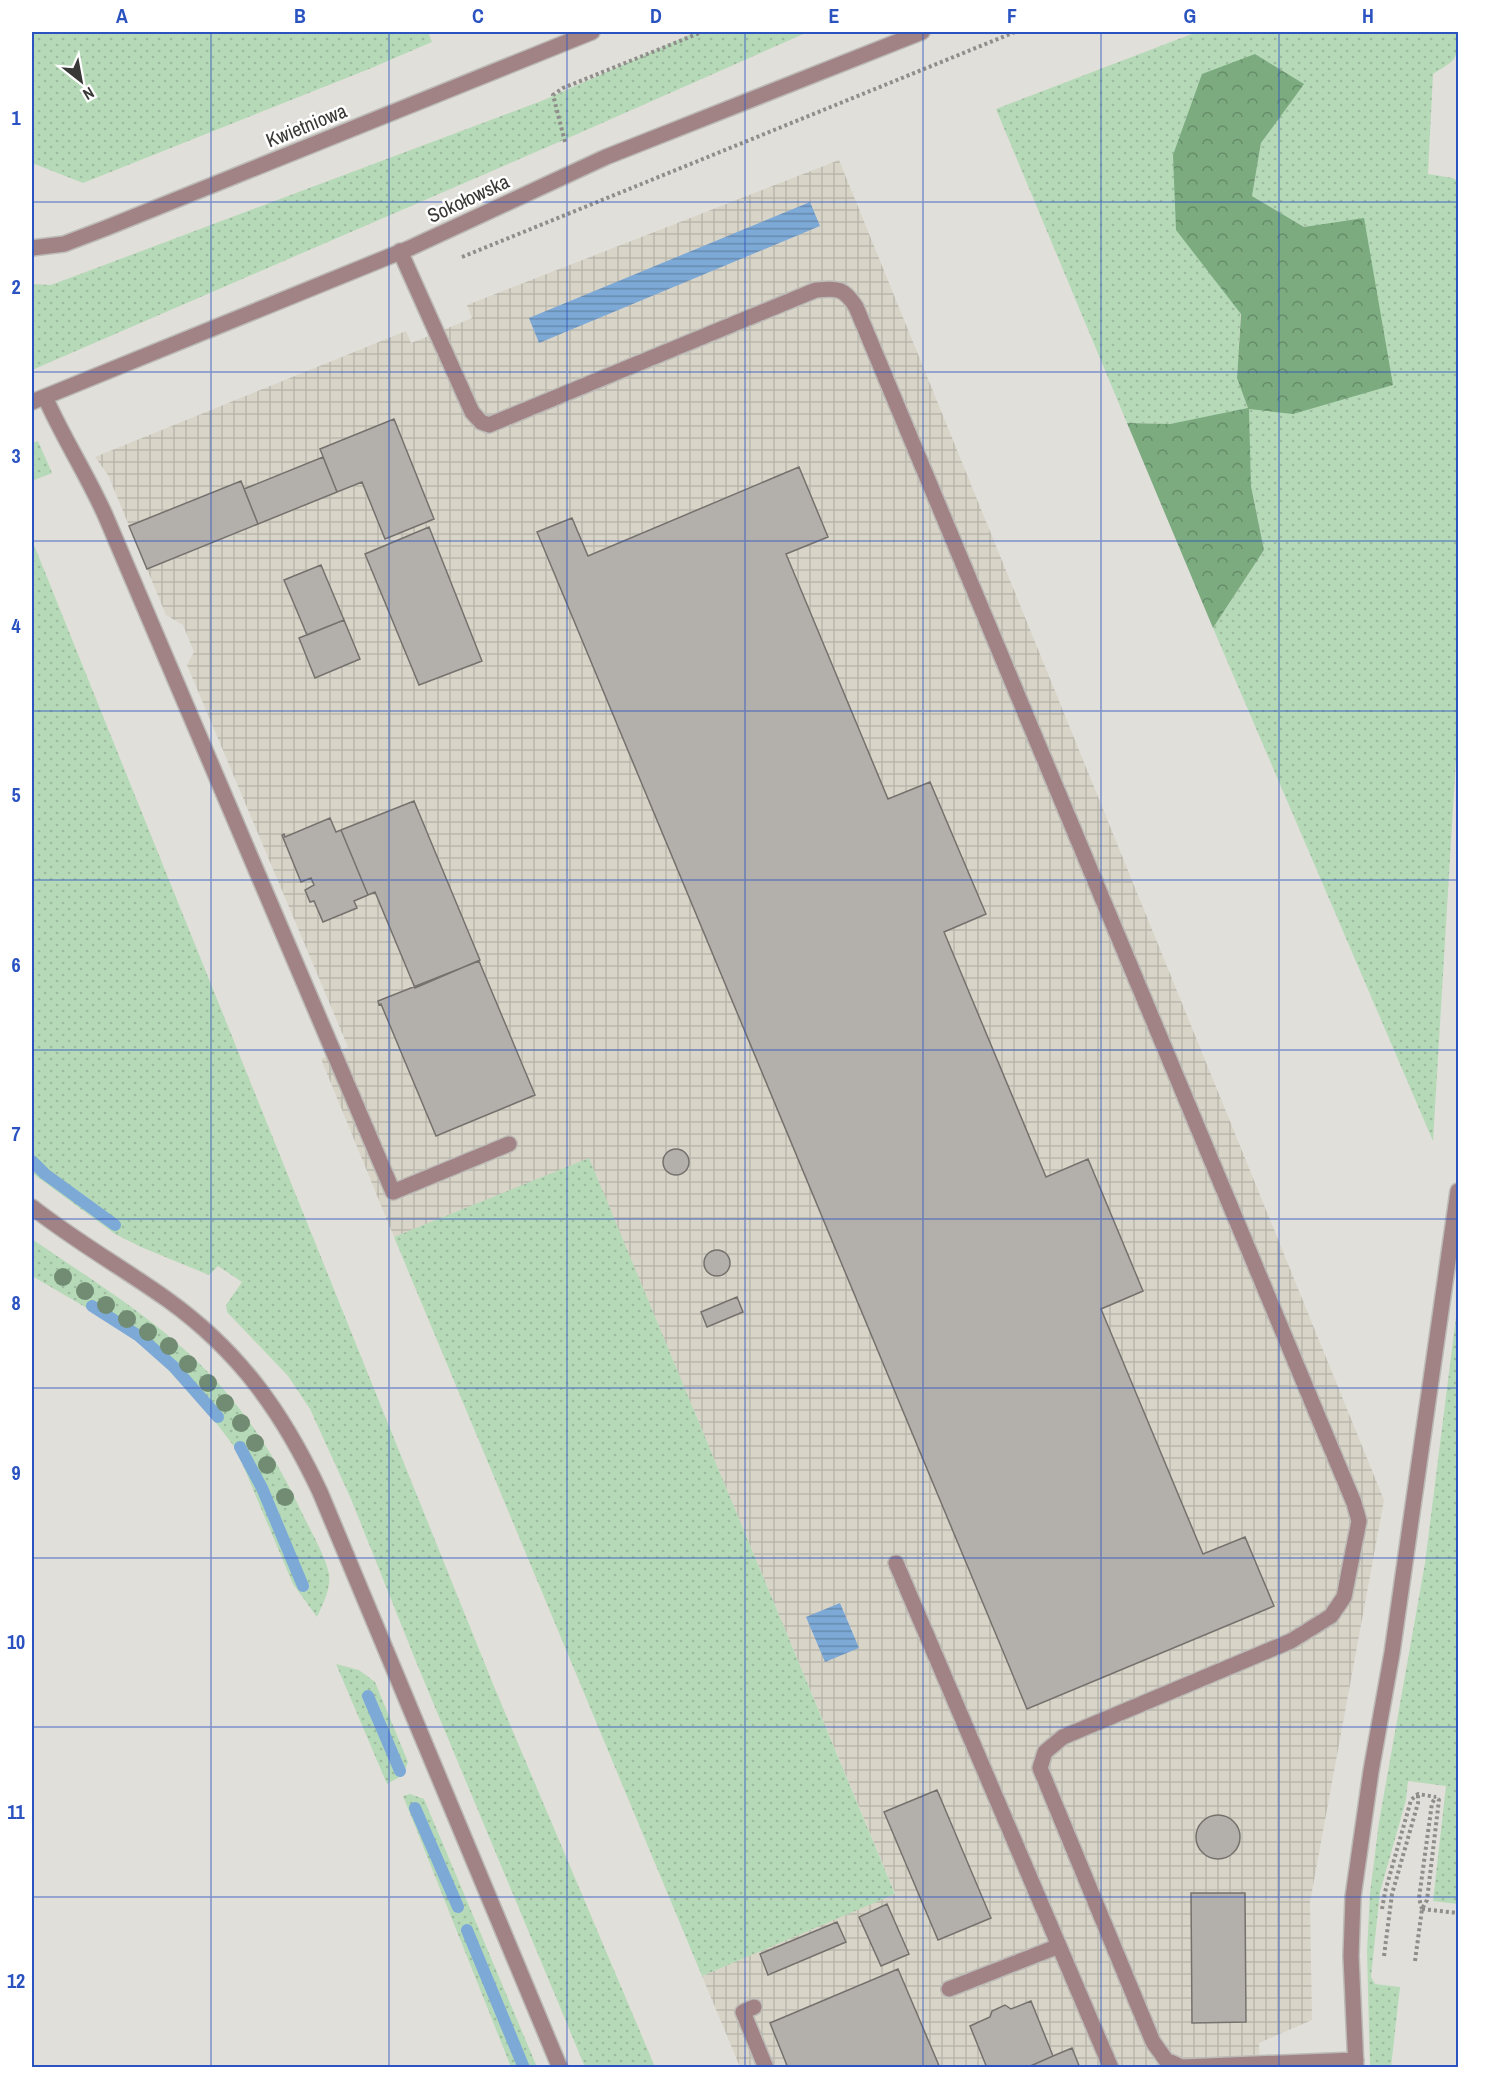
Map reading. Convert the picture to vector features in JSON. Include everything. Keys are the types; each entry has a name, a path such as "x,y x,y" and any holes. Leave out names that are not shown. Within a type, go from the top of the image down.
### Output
{"street":[{"name":"Kwietniowa","path":"32,248 64,244 106,228 592,32"},
{"name":"Sokołowska","path":"38,400 400,251 606,157 922,32"},
{"path":"400,251 472,412 481,422 489,425 816,290 836,288 849,295 856,307 1350,1492 1359,1521 1344,1598 1330,1616 1291,1641 1063,1737 1045,1752 1040,1768 1153,2042 1166,2060 1182,2067 1356,2064 1350,1956 1353,1897 1371,1771 1392,1653 1458,1191"},
{"path":"38,400 57,424 90,481 393,1192 509,1144"},
{"path":"32,1207 60,1230 170,1301 205,1330 239,1364 283,1421 321,1492 560,2067"},
{"path":"896,1563 1111,2067"},
{"path":"949,1989 1059,1946"},
{"path":"754,2007 743,2012 766,2067"}],"path":[{"path":"565,142 553,95 563,88 702,32"},
{"path":"455,260 1015,32"},
{"path":"590,195 594,204"},
{"path":"1415,1961 1422,1909 1429,1889 1439,1800 1436,1797 1418,1794"},
{"path":"1382,1913 1385,1892 1411,1800 1418,1794"},
{"path":"1384,1956 1392,1894 1418,1803 1418,1794"},
{"path":"1422,1909 1419,1899 1432,1803 1436,1797"},
{"path":"1422,1909 1458,1913"}],"shaded area":[{"path":"839,160 1384,1500 1310,1902 1312,2020 1259,2043 1260,2067 740,2067 702,1976 895,1893 589,1159 394,1237 321,1059 348,1047 187,665 194,652 183,625 166,615 108,475 95,457 406,331 411,343 472,318 467,305"}],"green space":[{"path":"32,32 428,32 432,42 83,183 32,163"},
{"path":"696,32 808,32 32,370 32,284 51,285 544,100"},
{"path":"1197,32 1458,32 1454,58 1433,74 1428,174 1453,178 1458,182 1458,725 1433,1141 1213,628 1264,550 1251,486 1248,409 1170,424 1127,423 996,109","holes":["1255,54 1303,84 1261,143 1252,196 1304,227 1237,378"]},
{"path":"1255,54 1304,84 1261,143 1252,196 1304,227 1364,218 1393,385 1293,414 1249,409 1251,486 1264,550 1213,628 1127,423 1170,424 1248,408 1237,378 1241,314 1176,230 1173,155 1202,74"},
{"path":"38,441 52,473 32,481 32,443"},
{"path":"32,540 495,1689 655,2067 585,2067 417,1664 351,1499 310,1409 288,1376 227,1312 226,1305 242,1282 218,1266 209,1275 115,1234 32,1173"},
{"path":"589,1158 895,1894 702,1976 394,1237"},
{"path":"32,1239 169,1336 223,1388 239,1408 280,1470 325,1561 329,1574 329,1585 317,1617 293,1584 236,1449 207,1411 157,1358 116,1325 32,1276"},
{"path":"1458,1301 1458,1904 1433,1901 1446,1786 1408,1781 1406,1800 1380,1892 1371,1977 1375,1984 1400,1987 1391,2067 1370,2067 1367,1951 1370,1893 1379,1822 1425,1563"},
{"path":"336,1664 359,1670 375,1682 408,1762 403,1775 387,1784"},
{"path":"410,1794 424,1799 537,2067 511,2067 403,1796"}],"water":[{"path":"810,202 820,226 539,343 529,318"},
{"path":"840,1603 859,1648 825,1662 806,1617"}],"building":[{"path":"394,419 434,519 385,539 362,482 337,492 320,449"},
{"path":"323,457 337,492 258,524 244,489"},
{"path":"799,467 828,537 786,554 888,799 930,782 986,914 944,932 1046,1177 1088,1159 1143,1291 1101,1309 1203,1554 1245,1537 1274,1606 1027,1709 537,532 572,518 588,556"},
{"path":"241,481 258,524 147,569 129,526"},
{"path":"429,527 482,661 419,685 365,554"},
{"path":"321,565 344,620 307,635 284,580"},
{"path":"344,620 360,659 315,678 299,638"},
{"path":"414,801 480,960 415,988 375,892 368,895 341,830"},
{"path":"330,818 336,832 341,830 368,895 354,901 357,908 323,922 314,901 310,902 305,890 314,885 311,878 301,882 282,835 284,834 285,837"},
{"path":"479,961 535,1095 436,1136 378,1001"},
{"path":"676,1149 685,1153 689,1162 685,1171 676,1175 667,1171 663,1162 667,1153"},
{"path":"717,1250 726,1254 730,1263 726,1272 717,1276 708,1272 704,1263 708,1254"},
{"path":"737,1297 743,1312 707,1327 701,1312"},
{"path":"937,1790 991,1918 938,1940 884,1812"},
{"path":"1218,1815 1234,1821 1240,1837 1234,1853 1218,1859 1202,1853 1196,1837 1202,1821"},
{"path":"1191,1893 1245,1893 1246,2022 1192,2023"},
{"path":"887,1904 909,1954 881,1966 859,1917"},
{"path":"837,1922 846,1942 768,1975 760,1954"},
{"path":"898,1969 940,2068 788,2068 770,2023"},
{"path":"1031,2001 1053,2056 1026,2068 987,2068 970,2026 990,2017 992,2011 1005,2005 1011,2009"},
{"path":"1072,2048 1080,2068 1026,2068 1053,2056"}],"waterway":[{"path":"32,1161 45,1174 115,1225"},
{"path":"92,1306 139,1336 174,1367 218,1417"},
{"path":"240,1447 262,1488 303,1586"},
{"path":"368,1696 400,1771"},
{"path":"415,1808 458,1907"},
{"path":"467,1930 524,2068"}]}
